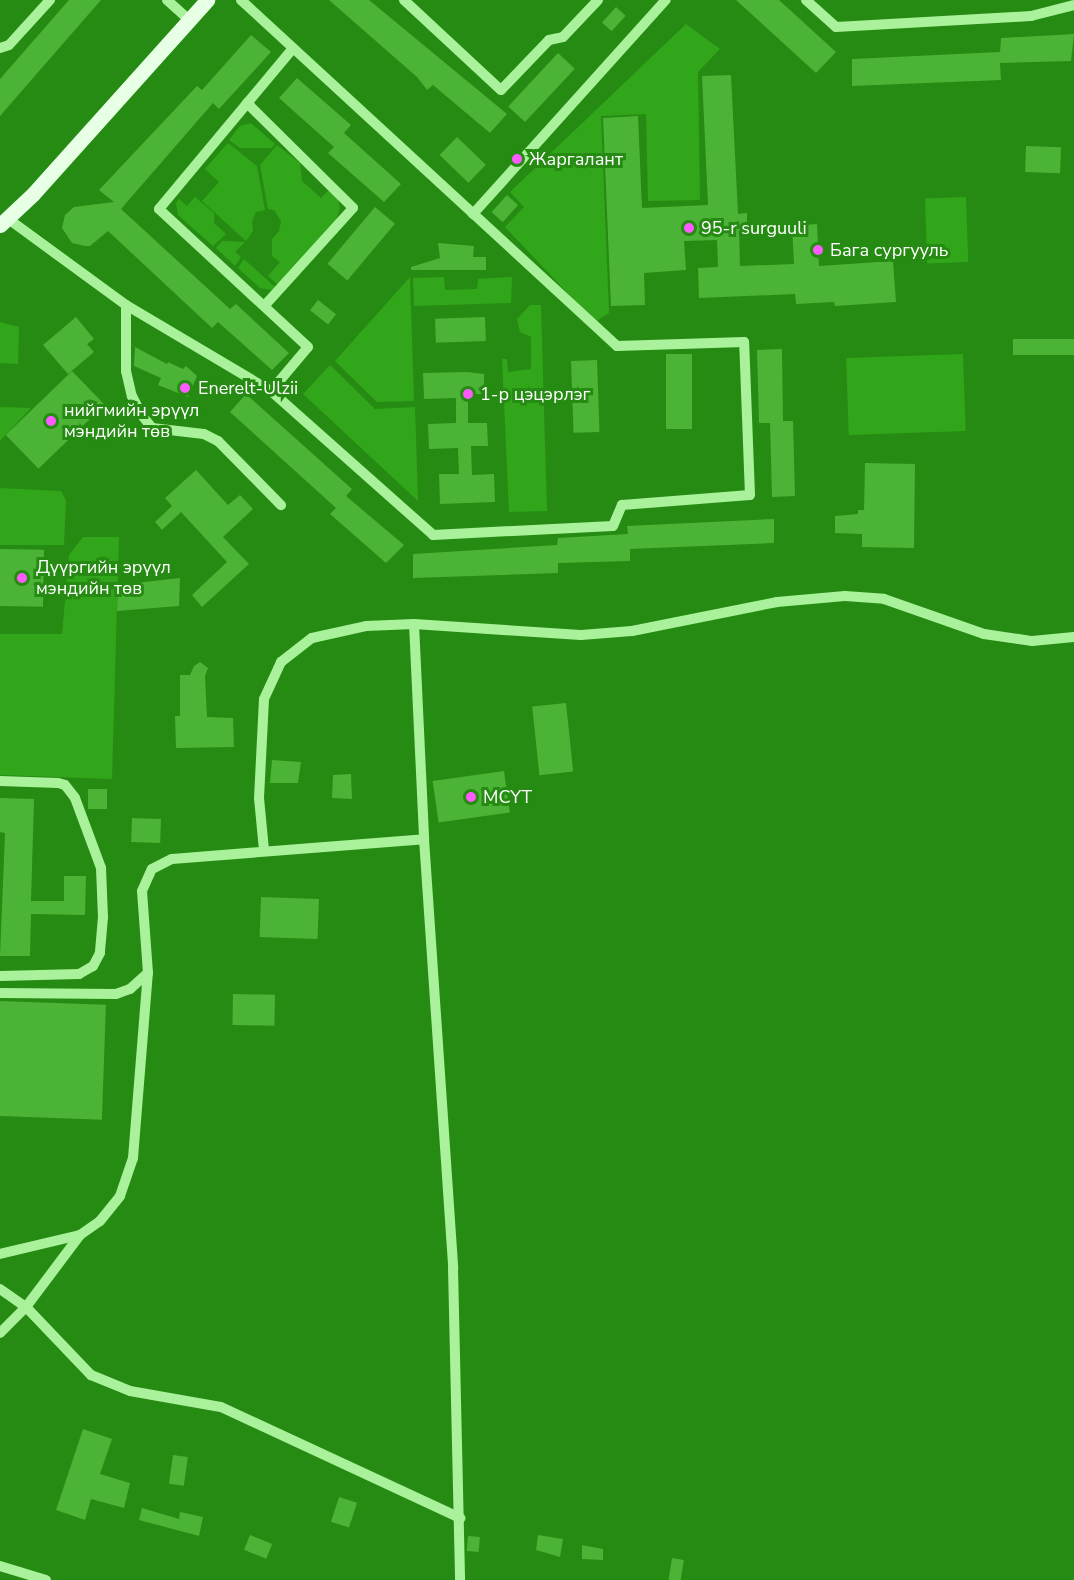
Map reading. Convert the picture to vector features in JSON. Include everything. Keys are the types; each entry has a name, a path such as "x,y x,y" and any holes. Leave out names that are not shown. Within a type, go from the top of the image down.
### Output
{"main road":[{"path":"4,222 33,194 207,0"}],"street":[{"path":"0,48 9,45 50,0"},
{"path":"167,0 189,20"},
{"path":"4,222 126,305 271,391 433,535 612,525 622,505 750,495 744,342 617,346 241,0"},
{"path":"404,0 501,90 549,39 563,37 598,0"},
{"path":"473,213 666,0"},
{"path":"806,0 836,27 1031,16 1074,5"},
{"path":"271,391 308,347 159,209 293,48"},
{"path":"247,103 352,208 264,306"},
{"path":"126,305 126,371 132,396 152,428 204,434 218,441 281,505"},
{"path":"264,850 259,798 264,699 281,662 312,638 366,626 414,624 580,635 632,631 777,602 844,596 884,599 984,634 1032,641 1074,637"},
{"path":"414,624 424,839 453,1268 460,1580"},
{"path":"0,781 58,783 65,785 75,798 101,868 103,917 100,953 93,966 79,974 0,976"},
{"path":"0,1333 26,1307 80,1235 100,1221 120,1196 133,1158 148,973 142,891 152,869 172,859 424,839"},
{"path":"0,993 116,994 130,989 148,973"},
{"path":"0,1254 80,1235"},
{"path":"0,1289 26,1307 91,1375 130,1391 221,1407 460,1518"},
{"path":"0,1566 46,1580"}],"green space":[{"path":"686,24 720,49 698,72 700,200 648,201 646,114 601,116 609,313 595,322 505,227 524,207 510,192"},
{"path":"251,123 275,144 272,148 240,148 229,140 240,126"},
{"path":"228,143 257,166 265,210 256,212 252,222 253,231 246,241 202,201 219,182 205,169"},
{"path":"277,145 300,163 302,181 321,198 329,190 338,199 340,209 336,220 278,285 268,276 280,262 272,256 272,239 279,231 281,221 274,210 268,209 260,165"},
{"path":"195,197 214,213 214,223 226,234 213,246 178,215 176,203 179,199 187,206"},
{"path":"966,197 968,262 927,263 925,198"},
{"path":"222,241 245,242 235,252 241,257 235,266 216,248"},
{"path":"244,259 275,287 271,290 260,288 238,268"},
{"path":"410,277 414,401 377,402 335,361"},
{"path":"444,277 445,290 477,289 478,279 512,277 511,303 414,306 413,278"},
{"path":"530,305 541,305 547,511 509,512 502,359 507,359 508,372 531,369 531,337 520,332 517,319"},
{"path":"0,322 19,327 18,364 0,363"},
{"path":"963,354 966,431 849,435 846,358"},
{"path":"330,365 375,409 415,407 418,501 303,394"},
{"path":"0,407 31,408 0,441"},
{"path":"0,488 61,491 66,501 64,545 0,545"},
{"path":"83,537 119,537 112,779 0,775 0,634 62,634 69,555"}],"building":[{"path":"69,0 101,0 0,116 0,79"},
{"path":"329,0 369,0 507,114 490,133 433,85 427,90 417,77"},
{"path":"736,0 779,0 836,52 816,73"},
{"path":"616,7 626,16 612,31 602,23"},
{"path":"1074,34 1071,61 1000,63 1001,80 852,86 852,59 1000,52 1001,38"},
{"path":"251,35 271,52 219,109 213,103 121,209 230,309 236,304 289,353 272,370 218,322 212,328 108,231 90,246 85,246 72,243 62,228 65,215 74,207 114,202 99,190 197,86 202,90"},
{"path":"558,53 575,69 525,122 508,106"},
{"path":"731,75 738,214 747,213 747,229 739,230 740,266 794,264 792,226 817,224 819,266 893,261 896,302 835,306 834,302 796,304 795,294 699,298 698,268 718,267 717,240 684,241 686,270 644,273 645,305 611,306 603,118 638,116 642,208 708,205 702,76"},
{"path":"297,78 351,125 344,133 401,184 384,202 328,153 334,147 279,98"},
{"path":"457,137 486,165 468,183 440,155"},
{"path":"1026,146 1061,147 1060,173 1025,172"},
{"path":"507,195 518,205 503,222 492,212"},
{"path":"375,207 395,224 347,280 327,264"},
{"path":"438,243 474,246 473,257 486,257 486,270 411,270 411,267 440,258"},
{"path":"318,300 336,314 328,324 310,310"},
{"path":"76,317 94,339 87,344 94,352 68,374 43,345"},
{"path":"485,317 486,341 436,343 435,319"},
{"path":"1013,339 1074,339 1074,355 1013,355"},
{"path":"135,347 167,364 168,362 183,369 186,366 197,376 188,397 158,385 161,378 134,366"},
{"path":"782,349 783,421 793,421 795,496 772,497 770,423 759,423 757,350"},
{"path":"666,354 692,354 692,429 666,429"},
{"path":"597,360 600,432 574,433 571,361"},
{"path":"72,371 105,405 38,469 6,435"},
{"path":"423,373 484,374 484,394 468,394 468,423 487,423 488,446 471,446 472,475 494,474 495,502 440,504 439,474 459,474 458,448 429,449 428,424 456,423 456,398 424,399"},
{"path":"246,394 352,489 346,496 404,545 386,563 330,514 336,508 230,412"},
{"path":"865,463 915,464 914,548 862,547 862,534 835,533 835,516 858,514 858,510 864,510"},
{"path":"196,470 228,505 240,495 253,509 223,537 249,564 202,607 192,595 227,562 181,512 162,530 155,522 172,506 165,498"},
{"path":"774,519 774,543 630,549 630,561 558,563 558,573 413,578 413,554 557,545 558,538 628,534 627,526"},
{"name":"Дүүргийн эрүүл мэндийн төв","path":"0,549 44,550 43,607 0,606"},
{"path":"180,578 179,606 117,611 118,585"},
{"path":"200,662 208,668 205,676 207,717 233,718 234,747 176,748 175,716 180,716 180,675 190,675 194,666"},
{"path":"566,703 573,772 539,775 532,707"},
{"path":"272,760 301,762 298,783 270,783"},
{"name":"МСҮТ","path":"504,771 510,813 439,823 433,781"},
{"path":"351,774 352,799 332,798 333,775"},
{"path":"88,789 107,789 107,809 88,809"},
{"path":"0,798 34,799 31,901 64,901 64,876 86,876 85,915 31,914 30,956 0,956 5,833 0,832"},
{"path":"132,818 161,819 160,843 131,842"},
{"path":"261,897 319,899 318,939 260,937"},
{"path":"233,994 275,995 274,1026 232,1025"},
{"path":"0,1001 106,1005 102,1120 0,1116"},
{"path":"83,1429 112,1439 100,1474 130,1483 124,1508 91,1499 85,1520 56,1510"},
{"path":"173,1455 188,1457 184,1486 169,1484"},
{"path":"339,1497 357,1503 349,1528 331,1522"},
{"path":"142,1508 179,1519 180,1512 203,1517 199,1536 139,1520"},
{"path":"250,1535 272,1544 266,1559 244,1550"},
{"path":"538,1535 563,1539 560,1557 536,1550"},
{"path":"468,1536 480,1537 479,1552 467,1551"},
{"path":"582,1545 603,1549 603,1560 582,1559"},
{"path":"672,1558 684,1560 681,1580 669,1580"}],"place":[{"name":"Жаргалант","path":"517,159"},
{"name":"95-r surguuli","path":"689,228"},
{"name":"Бага сургууль","path":"818,250"},
{"name":"Enerelt-Ulzii","path":"185,388"},
{"name":"1-р цэцэрлэг","path":"468,394"},
{"name":"нийгмийн эрүүл мэндийн төв","path":"51,421"},
{"name":"Дүүргийн эрүүл мэндийн төв","path":"22,578"},
{"name":"МСҮТ","path":"471,797"}]}
